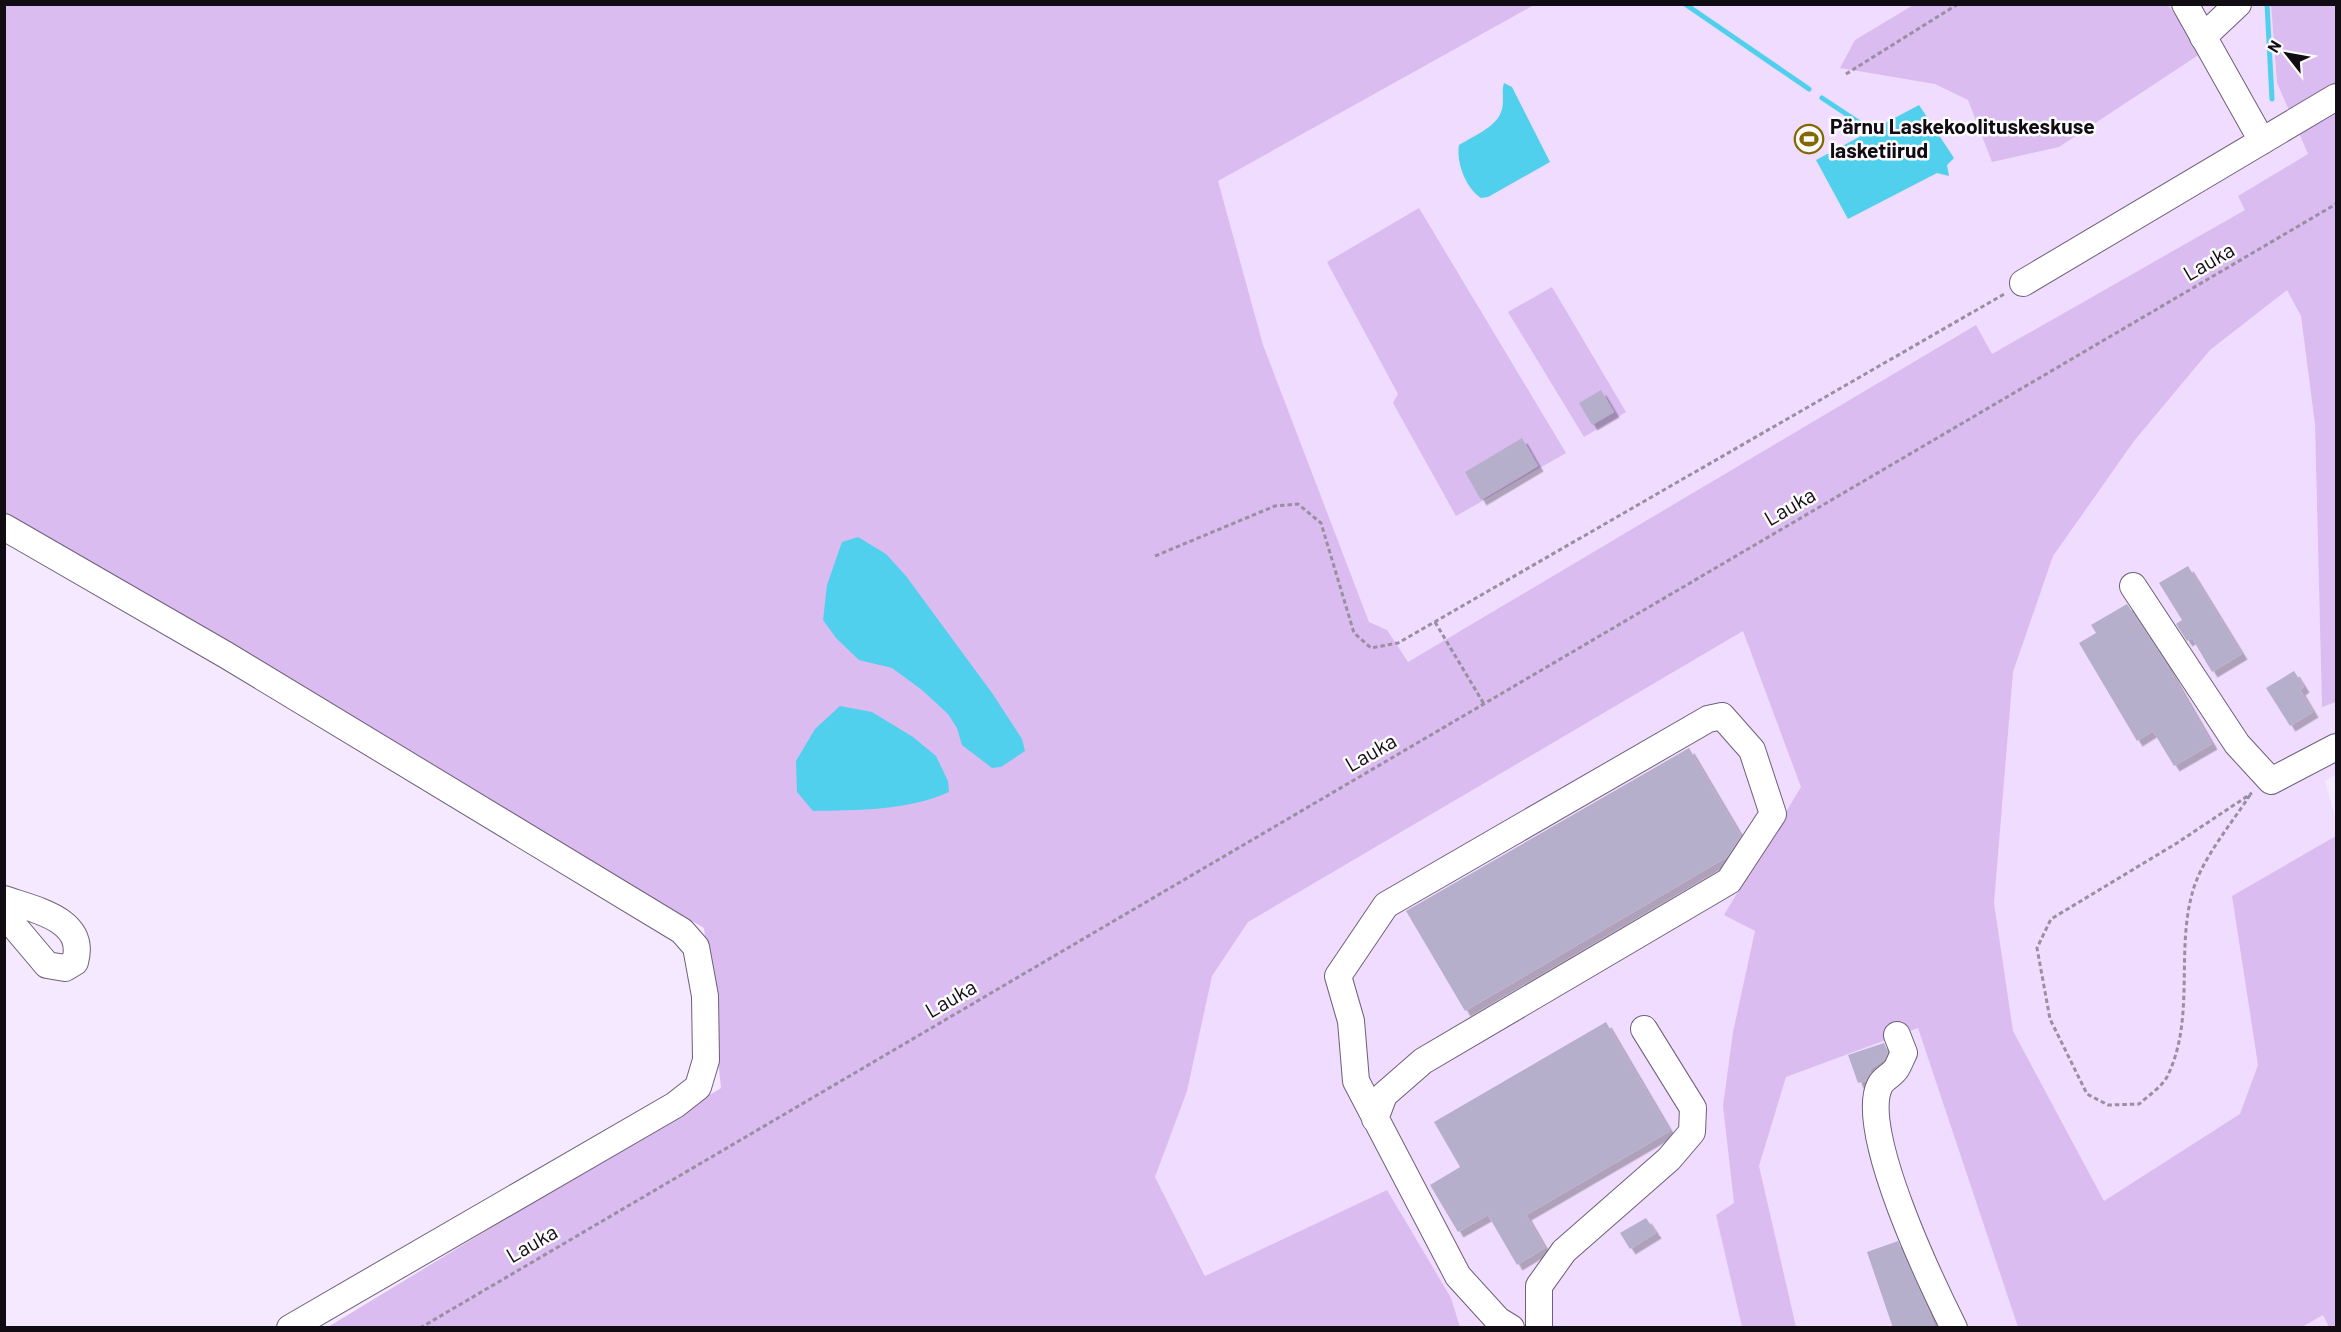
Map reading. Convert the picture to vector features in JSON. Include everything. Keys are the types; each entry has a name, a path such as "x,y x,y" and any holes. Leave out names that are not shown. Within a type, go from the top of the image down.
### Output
{"lane":[{"path":"2184,4 2262,141"},
{"path":"2203,37 2238,4"},
{"path":"2023,283 2337,97"},
{"path":"4,527 226,655 682,931 696,947 705,996 706,1060 698,1087 675,1105 290,1328"},
{"path":"2133,586 2237,744 2261,788 2337,747"},
{"path":"1375,1119 1384,1095 1423,1061 1729,881 1773,814 1752,750 1722,716 1708,719 1386,905 1338,976 1351,1021 1356,1082 1375,1119 1458,1276 1498,1320 1511,1328"},
{"path":"4,899 60,920 76,937 79,950 75,962 65,968 47,965 4,914"},
{"path":"1539,1328 1539,1286 1564,1251 1669,1159 1692,1132 1693,1108 1644,1029"},
{"path":"1897,1035 1904,1053 1896,1070 1880,1085 1876,1108 1881,1150 1921,1257 1954,1328"}],"path":[{"path":"1846,74 1958,4"},
{"name":"Lauka","path":"420,1328 2337,204"},
{"path":"1155,556 1275,506 1298,504 1321,523 1354,633 1371,648 1398,643 2023,283"},
{"path":"1435,622 1484,704"},
{"path":"2261,788 2210,857 2192,892 2186,933 2182,1028 2167,1077 2139,1104 2108,1105 2087,1094 2050,1019 2037,948 2051,919 2177,843 2261,788"}],"shaded area":[{"path":"1915,4 2168,5 2203,52 2059,147 1992,162 1968,100 1935,84 1840,68 1855,40"},
{"path":"4,5 1534,5 1218,181 1263,345 1369,622 1387,630 1408,662 1976,325 1992,354 2245,210 2238,196 2308,154 2277,83 2271,5 2336,5 2336,702 2322,707 2315,425 2301,316 2287,290 2210,350 2134,441 2053,556 2013,672 1994,903 2013,1031 2104,1201 2240,1114 2258,1065 2232,896 2336,836 2336,1327 2329,1327 2323,1315 2300,1328 2018,1327 1918,1028 1786,1077 1759,1166 1796,1327 1742,1327 1716,1215 1734,1203 1723,1106 1733,1032 1755,931 1724,915 1801,787 1743,631 1248,922 1212,976 1187,1091 1155,1177 1205,1276 1387,1190 1451,1298 1460,1327 328,1327 721,1088 704,928 5,518"},
{"path":"1534,5 2271,5 2277,83 2308,154 2280,272 2301,316 2315,425 2322,706 2336,702 2336,774 2325,781 2336,820 2336,1327 1391,1327 1387,1190 1206,1276 1138,1144 1170,87 1219,180"},
{"path":"1419,208 1566,453 1456,516 1393,403 1398,394 1327,262"},
{"path":"1552,287 1626,412 1584,437 1508,312"}],"water":[{"path":"1504,83 1512,87 1550,162 1488,197 1481,198 1471,188 1463,174 1458,152 1459,145 1483,131 1498,117 1502,109"},
{"path":"1919,105 1954,158 1947,165 1949,176 1937,173 1848,219 1816,160"},
{"path":"858,537 886,554 906,576 992,693 1022,739 1025,751 1001,767 992,768 962,745 957,728 948,714 922,690 892,668 859,660 836,638 823,620 827,585 842,542"},
{"path":"840,706 872,712 913,737 936,756 948,781 949,792 899,806 865,810 813,811 797,792 796,761 815,729"}],"building":[{"path":"1601,390 1614,412 1592,425 1579,403"},
{"path":"1522,438 1538,466 1481,500 1465,472"},
{"path":"2188,566 2242,654 2212,672 2192,638 2187,641 2176,624 2182,620 2159,583"},
{"path":"2127,604 2162,657 2212,744 2174,766 2153,731 2137,741 2079,643 2096,633 2091,625"},
{"path":"2294,671 2304,687 2300,690 2313,712 2290,726 2266,688"},
{"path":"1689,748 1741,836 1727,857 1465,1011 1406,911"},
{"path":"1606,1022 1670,1131 1526,1215 1545,1248 1517,1265 1488,1215 1458,1232 1430,1185 1460,1167 1434,1122"},
{"path":"1884,1043 1888,1052 1884,1060 1870,1069 1871,1072 1866,1081 1858,1083 1848,1055"},
{"path":"1646,1218 1656,1233 1630,1249 1620,1233"},
{"path":"1898,1241 1935,1328 1893,1328 1867,1252"}],"waterway":[{"path":"1685,4 1809,89"},
{"path":"2267,4 2272,99"},
{"path":"1822,98 1872,131"}],"place":[{"name":"Pärnu Laskekoolituskeskuse lasketiirud","path":"1809,139"}]}
